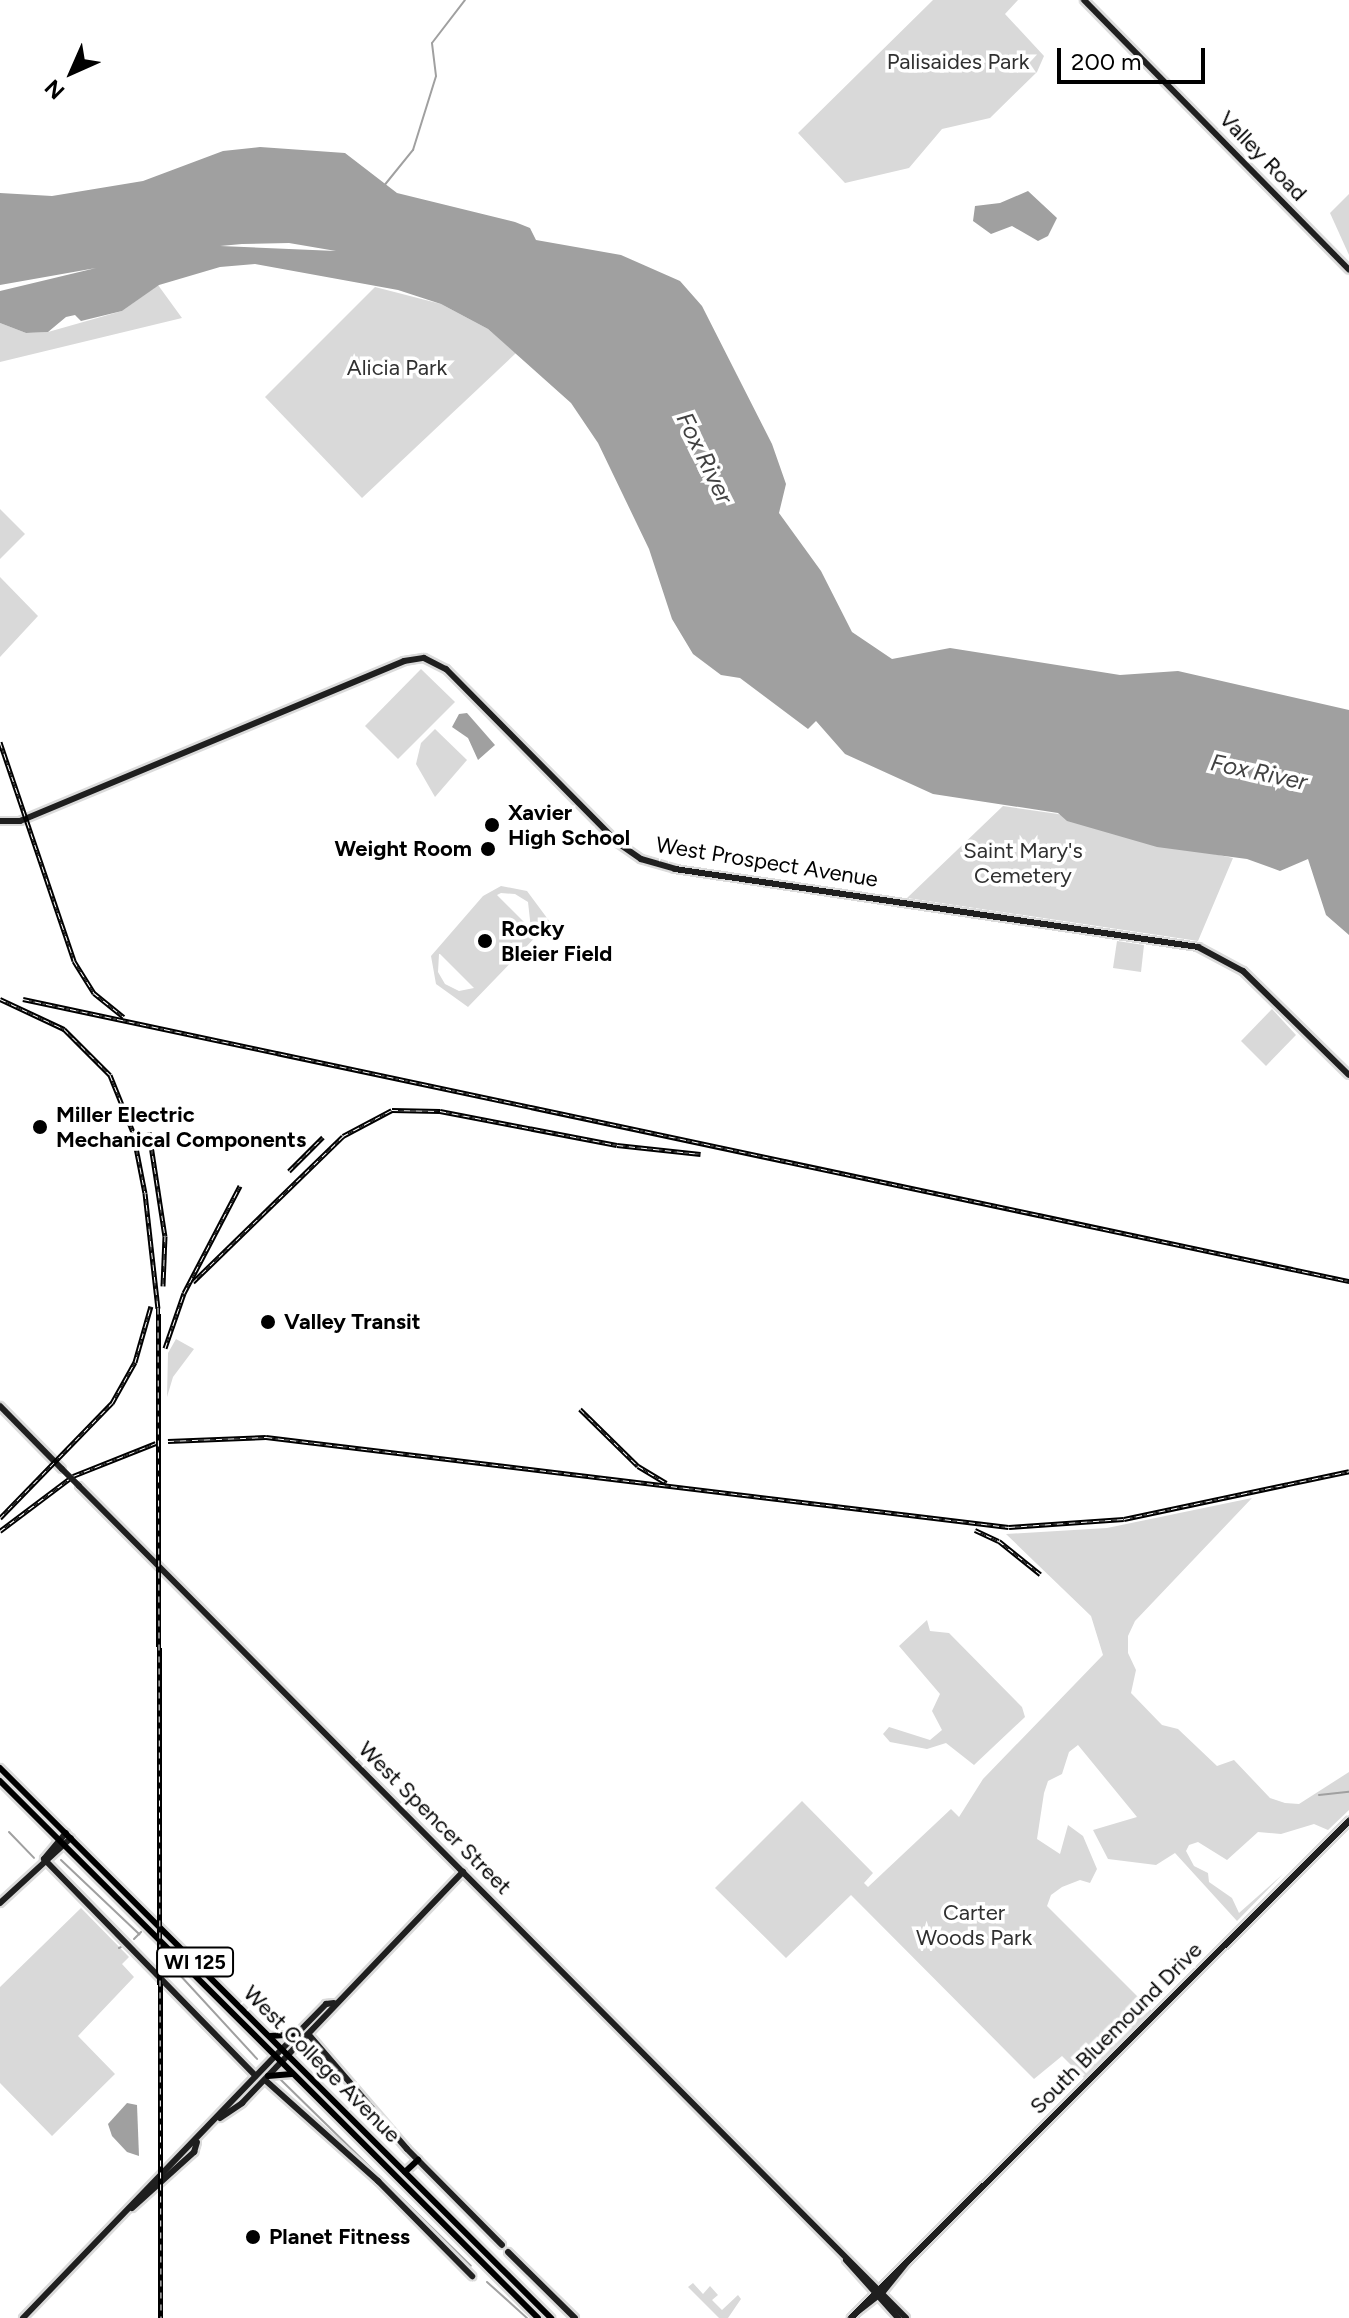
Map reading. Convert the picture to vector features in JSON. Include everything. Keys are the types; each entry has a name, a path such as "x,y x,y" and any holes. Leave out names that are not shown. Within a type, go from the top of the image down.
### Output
{"main road":[{"name":"Valley Road","path":"1084,0 1349,270"},
{"name":"West Prospect Avenue","path":"0,821 20,821 391,667 424,658 446,669 634,856 666,867 1207,950 1243,971 1349,1075"},
{"name":"West Spencer Street","path":"0,1406 844,2257 898,2318"},
{"name":"West College Avenue","path":"0,1768 551,2318"},
{"name":"West College Avenue","path":"0,1781 538,2318"},
{"name":"South Bluemound Drive","path":"854,2315 1349,1821"},
{"path":"0,1903 68,1835"},
{"path":"44,1859 256,2076"},
{"path":"220,2118 231,2114 289,2056 334,2003 463,1872"},
{"path":"23,2318 132,2208 153,2180 197,2142 296,2034 326,2004 334,2003"},
{"path":"270,2036 296,2034"},
{"path":"309,2035 418,2160 502,2245"},
{"path":"266,2078 295,2074"},
{"path":"266,2078 378,2181 472,2276"},
{"path":"405,2172 418,2160"},
{"path":"508,2252 575,2318"},
{"name":"West Spencer Street","path":"877,2293 906,2318"}],"green space":[{"name":"Palisaides Park","path":"933,0 1018,0 1005,14 1044,56 1037,72 990,118 942,129 909,168 845,183 798,133"},
{"path":"1349,194 1349,255 1330,213"},
{"path":"158,285 182,318 0,362 0,323 26,333 48,332 122,311"},
{"name":"Alicia Park","path":"375,287 441,304 488,329 516,353 362,498 265,397"},
{"path":"0,509 25,534 0,559"},
{"path":"0,577 38,616 0,657"},
{"path":"421,669 455,702 398,759 365,726"},
{"path":"435,729 467,760 435,797 416,764 421,743"},
{"name":"Saint Mary's Cemetery","path":"1003,806 1058,814 1110,832 1233,858 1198,941 907,898"},
{"name":"Rocky Bleier Field","path":"501,886 527,891 550,922 468,1007 436,984 431,956 483,896","holes":["515,894 528,902 531,929 497,895","440,954 474,988 459,991 445,984 438,972"]},
{"path":"1117,941 1144,945 1141,972 1113,968"},
{"path":"1272,1009 1296,1035 1266,1066 1241,1041"},
{"path":"176,1339 194,1349 173,1377 167,1397 168,1353"},
{"name":"Carter Woods Park","path":"1252,1498 1135,1621 1128,1636 1128,1653 1136,1670 1131,1693 1162,1725 1178,1729 1217,1766 1234,1760 1270,1798 1299,1804 1349,1772 1349,1810 1328,1830 1314,1824 1281,1834 1258,1832 1227,1860 1198,1842 1189,1845 1186,1851 1194,1866 1208,1873 1209,1882 1232,1898 1239,1913 1283,1874 1237,1921 1175,1853 1156,1865 1108,1859 1093,1830 1137,1817 1078,1745 1069,1752 1062,1774 1048,1781 1037,1839 1060,1854 1068,1825 1083,1836 1097,1869 1090,1883 1080,1880 1062,1887 1051,1895 1047,1906 1152,2011 1085,2079 1062,2056 1034,2079 851,1895 786,1958 715,1888 802,1801 873,1873 864,1883 868,1887 951,1809 959,1817 983,1779 1103,1655 1091,1616 1006,1534 1107,1528"},
{"path":"927,1620 930,1631 949,1633 1022,1707 1025,1717 974,1765 946,1743 927,1749 890,1742 883,1734 889,1727 930,1740 942,1730 932,1711 940,1694 899,1646"},
{"path":"81,1908 129,1957 122,1964 134,1977 78,2036 115,2074 52,2136 0,2083 0,1987"},
{"path":"693,2283 703,2294 710,2286 718,2295 712,2300 722,2310 738,2295 741,2299 728,2318 719,2318 688,2287"}],"water":[{"name":"Fox River","path":"260,147 345,153 397,193 515,222 530,228 536,240 621,255 680,281 702,306 772,444 786,484 779,513 821,571 852,632 892,659 950,648 1120,675 1178,671 1349,710 1349,935 1326,915 1308,859 1280,871 1247,859 1157,847 1067,821 1058,813 933,794 845,754 816,721 808,729 740,678 721,675 693,654 672,619 649,549 598,443 571,403 488,329 441,304 398,290 255,264 220,267 159,285 122,311 81,321 75,315 66,317 48,332 26,333 0,323 0,291 96,268 0,285 0,193 52,196 143,181 223,151","holes":["289,243 336,251 220,246"]},
{"path":"1028,191 1057,218 1048,236 1038,241 1012,226 991,234 973,221 975,206 1000,203"},
{"path":"467,713 495,745 478,760 468,738 452,727 459,714"},
{"path":"127,2103 137,2105 139,2156 127,2152 112,2136 108,2124"}],"waterway":[{"path":"383,187 413,150 436,76 432,43 465,0"},
{"path":"1319,1795 1349,1792"},
{"path":"9,1832 34,1858"},
{"path":"61,1860 139,1934"},
{"path":"134,1939 141,1932"},
{"path":"167,1961 257,2059"},
{"path":"280,2079 471,2266"},
{"path":"487,2282 527,2318"}],"railway":[{"path":"0,742 74,961 94,993 124,1017"},
{"path":"0,999 64,1029 110,1075 133,1132 145,1193 158,1308 161,2318"},
{"path":"23,999 1349,1281"},
{"path":"193,1282 343,1136 392,1110 440,1111 617,1145 701,1154"},
{"path":"149,1132 165,1236 163,1286"},
{"path":"289,1171 323,1137"},
{"path":"165,1348 184,1293 240,1186"},
{"path":"0,1518 112,1403 135,1362 151,1306"},
{"path":"580,1409 638,1466 666,1483"},
{"path":"168,1441 266,1437 1009,1527 1124,1519 1349,1471"},
{"path":"0,1531 73,1476 156,1443"},
{"path":"975,1530 999,1541 1040,1574"}],"place":[{"name":"Xavier High School","path":"492,825"},
{"name":"Weight Room","path":"488,849"},
{"name":"Rocky Bleier Field","path":"485,941"},
{"name":"Miller Electric Mechanical Components","path":"40,1127"},
{"name":"Valley Transit","path":"268,1322"},
{"name":"Planet Fitness","path":"253,2237"}]}
